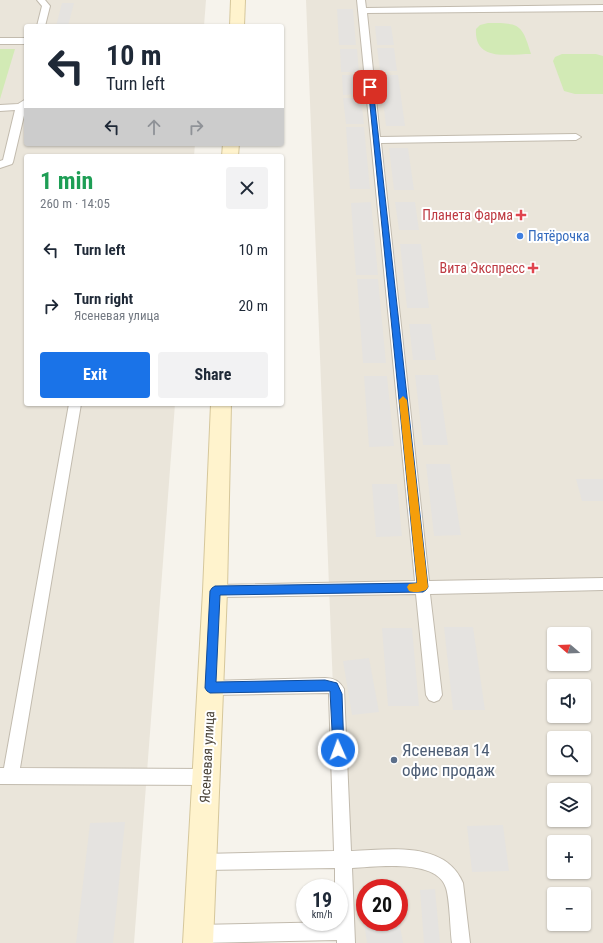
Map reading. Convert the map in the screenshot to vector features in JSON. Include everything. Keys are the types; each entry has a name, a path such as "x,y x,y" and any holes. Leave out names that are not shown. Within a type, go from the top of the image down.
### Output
{"main road":[{"path":"237,24 238,0"},
{"name":"Ясеневая улица","path":"198,939 215,591 221,406"}],"lane":[{"path":"41,0 46,6 42,24"},
{"path":"361,0 434,695"},
{"path":"362,11 603,8"},
{"path":"0,41 24,41"},
{"path":"0,108 23,105 8,162 0,165"},
{"path":"376,140 576,137"},
{"path":"75,406 5,776 206,776"},
{"path":"215,591 603,584"},
{"path":"198,939 346,937 336,689 330,685 210,688"},
{"path":"202,862 414,858 436,865 445,872 454,883 461,943"}],"shaded area":[{"path":"0,0 206,0 204,24 24,24 24,146 195,146 194,154 24,154 24,406 175,406 134,943 0,943"},
{"path":"306,0 603,0 603,943 343,943 343,931 348,931 348,879 340,879"},
{"path":"62,3 74,3 69,24 57,24"},
{"path":"337,9 353,9 356,45 339,45"},
{"path":"375,26 391,26 394,45 377,45"},
{"path":"377,48 394,48 397,71 380,71"},
{"path":"340,49 357,49 359,72 341,72"},
{"path":"342,75 359,75 361,94 343,95"},
{"path":"380,75 398,75 405,126 386,126"},
{"path":"343,98 361,98 364,124 346,124"},
{"path":"346,127 364,127 370,189 350,189"},
{"path":"389,148 408,148 414,190 394,190"},
{"path":"371,202 378,275 356,275 351,203"},
{"path":"395,202 415,202 419,230 399,230"},
{"path":"400,244 421,244 429,308 407,308"},
{"path":"357,279 378,279 386,363 363,363"},
{"path":"409,324 431,324 436,360 413,360"},
{"path":"415,375 438,375 448,445 423,445"},
{"path":"364,376 387,376 394,446 369,447"},
{"path":"426,464 450,464 461,535 434,536"},
{"path":"576,479 603,479 603,501 582,501"},
{"path":"372,484 397,484 402,536 376,537"},
{"path":"444,627 473,627 485,710 453,710"},
{"path":"382,628 412,628 419,706 388,706"},
{"path":"369,658 379,712 352,715 343,661"},
{"path":"125,822 113,943 76,943 90,823"},
{"path":"503,825 509,871 472,872 467,826"},
{"path":"435,889 440,943 424,943 420,890"},
{"path":"365,931 401,931 403,943 367,943"}],"green space":[{"path":"488,23 507,23 518,27 525,36 531,54 494,54 481,47 477,40 476,29 480,25"},
{"path":"0,49 15,49 0,99"},
{"path":"562,54 596,54 603,56 603,94 575,94 564,91 553,61 555,57"}],"slow traffic":[{"path":"403,400 423,587 412,587"}],"place":[{"name":"Планета Фарма","path":"521,215"},
{"name":"Пятёрочка","path":"520,236"},
{"name":"Вита Экспресс","path":"533,268"},
{"name":"Ясеневая 14 офис продаж","path":"394,760"}],"route":[{"path":"338,750 336,689 330,685 210,688 215,591 423,587 370,87"}]}
